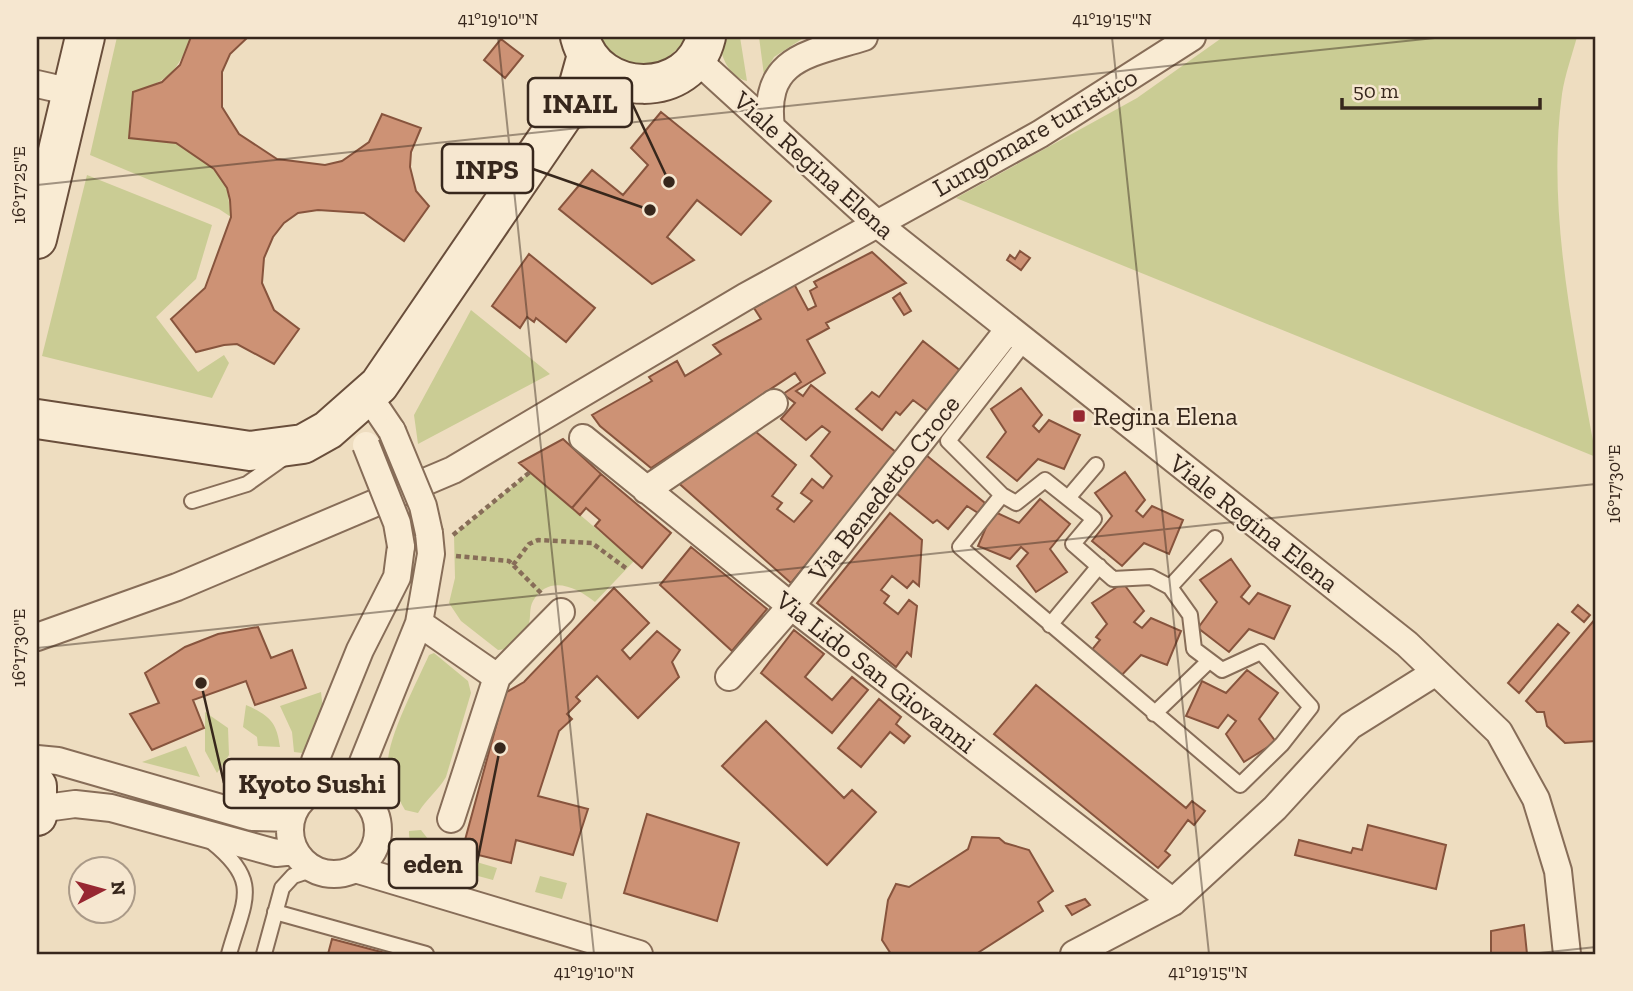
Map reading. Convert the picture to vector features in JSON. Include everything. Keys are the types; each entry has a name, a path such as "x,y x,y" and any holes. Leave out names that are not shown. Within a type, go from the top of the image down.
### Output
{"street":[{"path":"37,239 55,88 85,37"},
{"path":"771,127 770,93 775,79 787,65 805,55 864,37"},
{"name":"Lungomare turistico","path":"37,637 177,587 453,470 876,223 1040,134 1192,37"},
{"path":"584,46 601,71 620,81 641,85 662,83 681,73 701,48"},
{"path":"37,419 250,452 303,444 360,420 575,98 584,46"},
{"name":"Viale Regina Elena","path":"701,48 771,127 876,223 1396,635 1499,732 1536,799 1558,871 1567,954"},
{"path":"575,98 620,81"},
{"name":"Via Benedetto Croce","path":"729,677 1017,336"},
{"path":"646,490 774,403"},
{"path":"360,420 392,431 423,506 430,544 419,622 363,762 361,795"},
{"path":"316,789 315,761 360,650 397,577 401,546 397,523 360,420"},
{"name":"Via Lido San Giovanni","path":"583,438 791,606 1173,902"},
{"path":"451,819 497,677 561,612"},
{"path":"419,622 497,677"},
{"path":"1074,954 1173,902 1275,808 1350,726 1436,672"},
{"path":"37,759 58,761 252,817 291,818"},
{"path":"355,869 366,860 378,834 377,819 361,795 339,786 316,789 305,797 291,818 291,841 295,851 314,869 328,874 355,869 639,954"},
{"path":"37,804 111,808 276,853 295,851"}],"lane":[{"path":"1002,495 960,547 1240,785 1282,744 1311,707 1261,652 1222,670 1194,649 1190,615 1170,587 1151,577 1113,579 1073,544 1094,519 1045,480 1016,503 1002,495 947,441 1017,336"},
{"path":"192,501 247,484 303,444"},
{"path":"1068,498 1096,465"},
{"path":"1170,587 1215,538"},
{"path":"1050,625 1099,566"},
{"path":"1154,714 1209,660"},
{"path":"200,832 240,867 246,883 229,954"},
{"path":"264,954 282,888 293,876 314,869"},
{"path":"275,912 425,954"}],"path":[{"path":"430,544 530,472"},
{"path":"513,565 529,544 538,540 592,543 627,569"},
{"path":"430,544 509,561 561,612"}],"green space":[{"path":"117,37 191,37 171,73 164,79 134,92 129,137 176,143 214,169 227,188 231,217 219,209 90,155"},
{"path":"599,37 687,37 678,49 666,58 641,67 617,61"},
{"path":"718,37 740,37 747,81 730,70 723,58"},
{"path":"759,37 805,37 774,57 764,75"},
{"path":"1223,37 1577,37 1562,94 1558,139 1560,231 1572,323 1596,457 956,198 1137,98"},
{"path":"87,175 212,225 196,279 156,317 198,372 224,355 229,363 212,398 42,356"},
{"path":"471,310 550,374 418,444 414,415"},
{"path":"530,472 634,561 595,602 580,592 563,586 555,585 539,593 531,606 529,623 520,637 507,649 498,650 461,621 449,603 455,578 454,535"},
{"path":"434,653 468,681 471,693 446,777 418,813 405,810 396,794 389,770 389,753 411,694 429,655"},
{"path":"321,692 323,710 302,753 294,752 292,732 280,706"},
{"path":"246,705 270,720 277,731 280,747 258,746 257,737 243,727"},
{"path":"205,712 228,728 229,755 217,773 205,751"},
{"path":"186,746 200,777 142,762"},
{"path":"257,758 291,780 279,791 267,795 238,791 236,761"},
{"path":"421,830 428,839 446,847 441,865 419,853 411,844 409,831"},
{"path":"456,856 497,868 493,880 452,869"},
{"path":"540,876 567,883 562,899 535,892"}],"building":[{"path":"191,37 248,37 230,54 222,72 222,107 239,134 277,159 325,165 342,161 369,142 382,114 421,128 411,152 410,167 416,191 429,206 404,241 364,213 318,210 298,213 284,223 273,237 264,258 262,283 274,310 299,329 274,364 237,344 196,352 171,319 205,288 231,217 230,200 227,188 214,169 176,143 129,138 133,92 162,82 180,65"},
{"path":"501,39 523,56 505,78 484,60"},
{"path":"661,112 771,201 741,235 697,200 667,237 694,260 652,284 559,209 592,170 623,195 648,165 631,148"},
{"path":"1020,251 1030,258 1021,270 1007,260 1010,255 1015,259"},
{"path":"872,252 906,283 826,323 829,328 807,340 825,373 796,391 803,396 811,385 897,453 791,583 674,479 750,427 796,465 772,496 782,503 777,509 794,522 812,501 801,493 812,479 823,488 832,476 811,456 830,432 822,426 806,440 781,419 795,403 783,394 801,382 795,373 651,468 600,426 592,415 652,381 649,377 677,361 685,376 721,354 713,345 761,319 754,308 766,301 763,296 792,280 808,310 816,306 810,291 817,287 814,282"},
{"path":"529,254 595,308 566,342 536,318 534,322 527,317 520,328 492,306"},
{"path":"900,293 911,311 904,315 893,298"},
{"path":"923,341 962,372 929,412 913,400 900,415 896,412 882,430 856,409 872,392 879,397"},
{"path":"1021,388 1042,415 1033,426 1039,432 1049,420 1080,435 1064,469 1038,459 1017,481 987,457 1006,432 991,409"},
{"path":"563,439 601,474 572,508 519,463"},
{"path":"926,455 985,503 978,513 967,506 948,529 937,520 933,523 896,493"},
{"path":"1125,472 1145,500 1136,511 1143,517 1152,506 1183,520 1169,554 1144,543 1122,566 1092,541 1112,516 1095,493"},
{"path":"601,474 671,533 642,568 595,526 600,520 586,508 580,515 572,508"},
{"path":"1040,499 1070,524 1050,549 1067,572 1036,592 1017,566 1028,553 1021,547 1010,559 978,546 993,511 1019,523"},
{"path":"890,513 922,540 919,586 913,581 907,588 892,576 881,590 889,596 884,603 898,614 909,600 917,606 911,656 907,652 896,667 817,603"},
{"path":"691,547 767,609 732,651 660,585"},
{"path":"1231,559 1250,586 1241,597 1249,604 1258,593 1290,606 1274,639 1249,629 1229,652 1198,628 1217,602 1200,580"},
{"path":"1123,583 1144,611 1134,622 1142,628 1151,618 1181,631 1167,665 1141,655 1120,677 1090,652 1100,640 1096,637 1107,624 1092,603"},
{"path":"614,588 649,623 622,650 630,659 657,631 680,650 672,662 679,677 638,718 597,676 576,697 580,701 567,714 572,719 559,731 538,796 588,809 573,855 516,840 511,863 462,851 505,693 524,682"},
{"path":"1578,605 1590,615 1584,622 1572,612"},
{"path":"1596,618 1596,741 1565,743 1547,726 1544,712 1537,712 1526,701"},
{"path":"1558,624 1569,633 1519,693 1508,683"},
{"path":"258,627 271,658 292,650 306,688 255,705 246,681 193,700 204,728 152,750 130,714 159,703 145,673 185,647 218,634"},
{"path":"794,630 824,654 805,677 832,700 852,677 868,690 832,733 761,673"},
{"path":"1247,670 1278,693 1259,719 1276,742 1244,762 1226,734 1236,721 1228,715 1218,728 1186,716 1202,681 1226,693"},
{"path":"1036,685 1186,808 1192,801 1205,811 1194,825 1188,820 1165,851 1170,855 1158,868 994,734"},
{"path":"879,699 901,717 896,724 910,736 904,743 890,732 861,767 838,748"},
{"path":"766,721 844,798 852,790 876,812 827,865 722,766"},
{"path":"647,814 739,843 717,921 624,893"},
{"path":"1368,825 1446,845 1436,889 1295,855 1299,840 1351,853 1353,848 1362,850"},
{"path":"972,837 999,838 1005,843 1029,850 1053,891 1038,902 1043,911 976,954 891,954 882,940 888,900 896,884 909,887 968,849"},
{"path":"1085,899 1090,905 1072,915 1066,906"},
{"path":"1524,925 1527,954 1491,954 1491,931"},
{"path":"332,939 389,954 328,954"}],"place":[{"name":"INAIL","path":"669,182"},
{"name":"INPS","path":"650,210"},
{"name":"Regina Elena","path":"1079,416"},
{"name":"Kyoto Sushi","path":"201,683"},
{"name":"eden","path":"500,748"}]}
